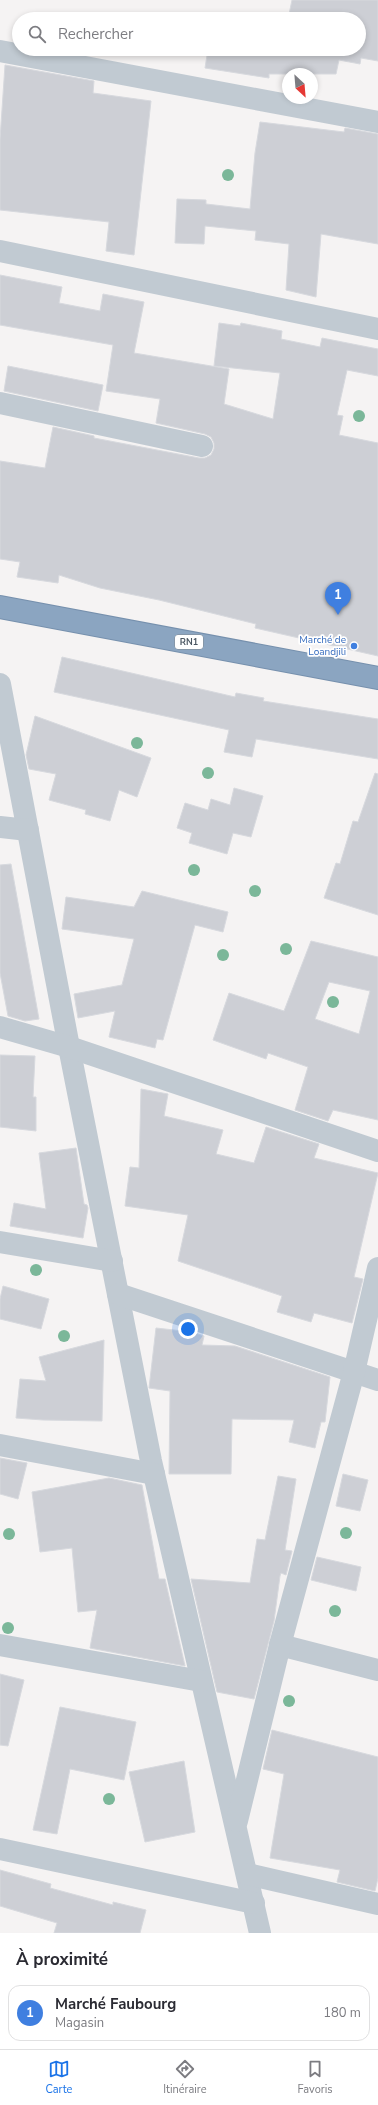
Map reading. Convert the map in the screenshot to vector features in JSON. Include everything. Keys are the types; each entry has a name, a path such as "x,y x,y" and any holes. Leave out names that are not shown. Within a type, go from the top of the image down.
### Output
{"highway":[{"name":"RN1","path":"0,606 378,678"}],"street":[{"path":"0,51 12,53"},
{"path":"27,56 378,122"},
{"path":"0,251 378,329"},
{"path":"0,403 202,446"},
{"path":"0,684 69,1047 154,1474 260,1933"},
{"path":"0,828 28,830"},
{"path":"0,1027 69,1047 378,1151"},
{"path":"0,1242 112,1261"},
{"path":"236,1825 280,1645 354,1372 378,1268"},
{"path":"118,1294 378,1380"},
{"path":"0,1445 154,1474"},
{"path":"0,1645 201,1681"},
{"path":"280,1645 378,1670"},
{"path":"0,1849 254,1903"},
{"path":"247,1874 378,1904"}],"building":[{"path":"292,0 378,0 378,61 361,58 360,64 339,60 336,74 318,74 318,68 282,68 282,74 269,74 269,78 205,68 207,56 366,56 366,12 289,12"},
{"path":"5,65 94,81 93,93 151,101 134,255 106,251 109,222 0,210 0,139"},
{"path":"260,122 344,132 345,128 378,134 378,244 321,234 316,297 286,290 289,244 255,240 256,231 205,226 204,244 175,243 177,199 206,200 206,204 250,209 255,153"},
{"path":"0,275 62,287 59,303 100,311 103,294 144,302 134,353 229,369 224,404 273,419 280,373 214,366 219,323 240,326 241,323 282,331 281,339 320,347 322,338 378,349 378,376 347,370 337,415 343,416 339,435 378,443 378,656 255,628 256,624 159,600 100,588 59,575 58,583 17,577 20,562 0,559 0,461 45,468 53,427 94,436 94,438 199,458 205,458 211,455 214,449 214,443 211,437 205,434 156,423 160,399 106,391 113,345 0,325"},
{"path":"8,366 103,385 98,411 4,391"},
{"path":"62,657 235,697 236,693 264,698 263,701 378,719 378,759 256,739 252,757 224,752 229,730 54,692"},
{"path":"35,716 151,758 137,797 119,790 110,821 85,814 86,810 49,800 56,774 29,769 26,755"},
{"path":"375,773 378,774 378,915 324,898 336,863 340,864 353,821 358,822"},
{"path":"234,788 263,796 251,837 233,833 227,854 189,843 192,833 177,828 185,803 208,810 211,799 230,805"},
{"path":"11,864 39,1019 25,1021 8,1016 0,973 0,865"},
{"path":"142,891 228,912 223,932 195,925 163,1040 157,1039 155,1048 109,1037 115,1011 78,1018 74,994 122,985 134,939 62,929 66,897 134,907"},
{"path":"311,941 378,957 378,1120 333,1110 328,1121 295,1110 308,1067 268,1053 266,1059 213,1040 229,993 284,1011","holes":["329,982 370,991 359,1034 315,1019"]},
{"path":"0,1055 35,1056 33,1097 36,1097 36,1131 0,1127"},
{"path":"141,1089 168,1094 164,1116 223,1130 216,1154 254,1163 266,1127 319,1144 314,1158 378,1173 354,1277 363,1279 352,1323 314,1313 311,1322 277,1312 282,1296 178,1261 188,1215 125,1206 130,1167 139,1168"},
{"path":"76,1148 84,1204 87,1205 88,1208 83,1238 10,1226 14,1203 46,1209 39,1153"},
{"path":"3,1286 49,1299 41,1329 0,1319 0,1299"},
{"path":"156,1328 192,1332 204,1336 202,1345 235,1346 330,1377 325,1422 321,1422 315,1448 289,1442 294,1420 232,1419 231,1474 169,1474 170,1391 149,1388"},
{"path":"104,1340 102,1421 16,1418 20,1379 46,1381 39,1357"},
{"path":"0,1458 27,1463 18,1499 0,1494"},
{"path":"343,1474 368,1480 360,1511 336,1506"},
{"path":"278,1476 296,1479 285,1550 292,1551 286,1575 281,1573 280,1576 274,1621 254,1699 217,1692 191,1579 250,1583 257,1539 265,1540"},
{"path":"109,1478 142,1485 159,1579 165,1579 185,1666 90,1648 97,1610 78,1612 72,1548 40,1552 32,1492"},
{"path":"317,1557 361,1567 356,1591 311,1580"},
{"path":"0,1674 24,1680 8,1746 0,1745"},
{"path":"60,1707 136,1722 124,1780 70,1769 57,1834 33,1830"},
{"path":"272,1730 378,1757 378,1878 375,1891 337,1882 340,1870 270,1858 284,1774 263,1769"},
{"path":"184,1761 195,1832 145,1842 129,1772"},
{"path":"0,1870 51,1884 50,1888 113,1905 113,1902 146,1910 140,1933 54,1933 57,1923 0,1906"}],"place":[{"name":"Marché Faubourg","path":"338,615"},
{"name":"Marché de Loandjili","path":"354,646"}]}
